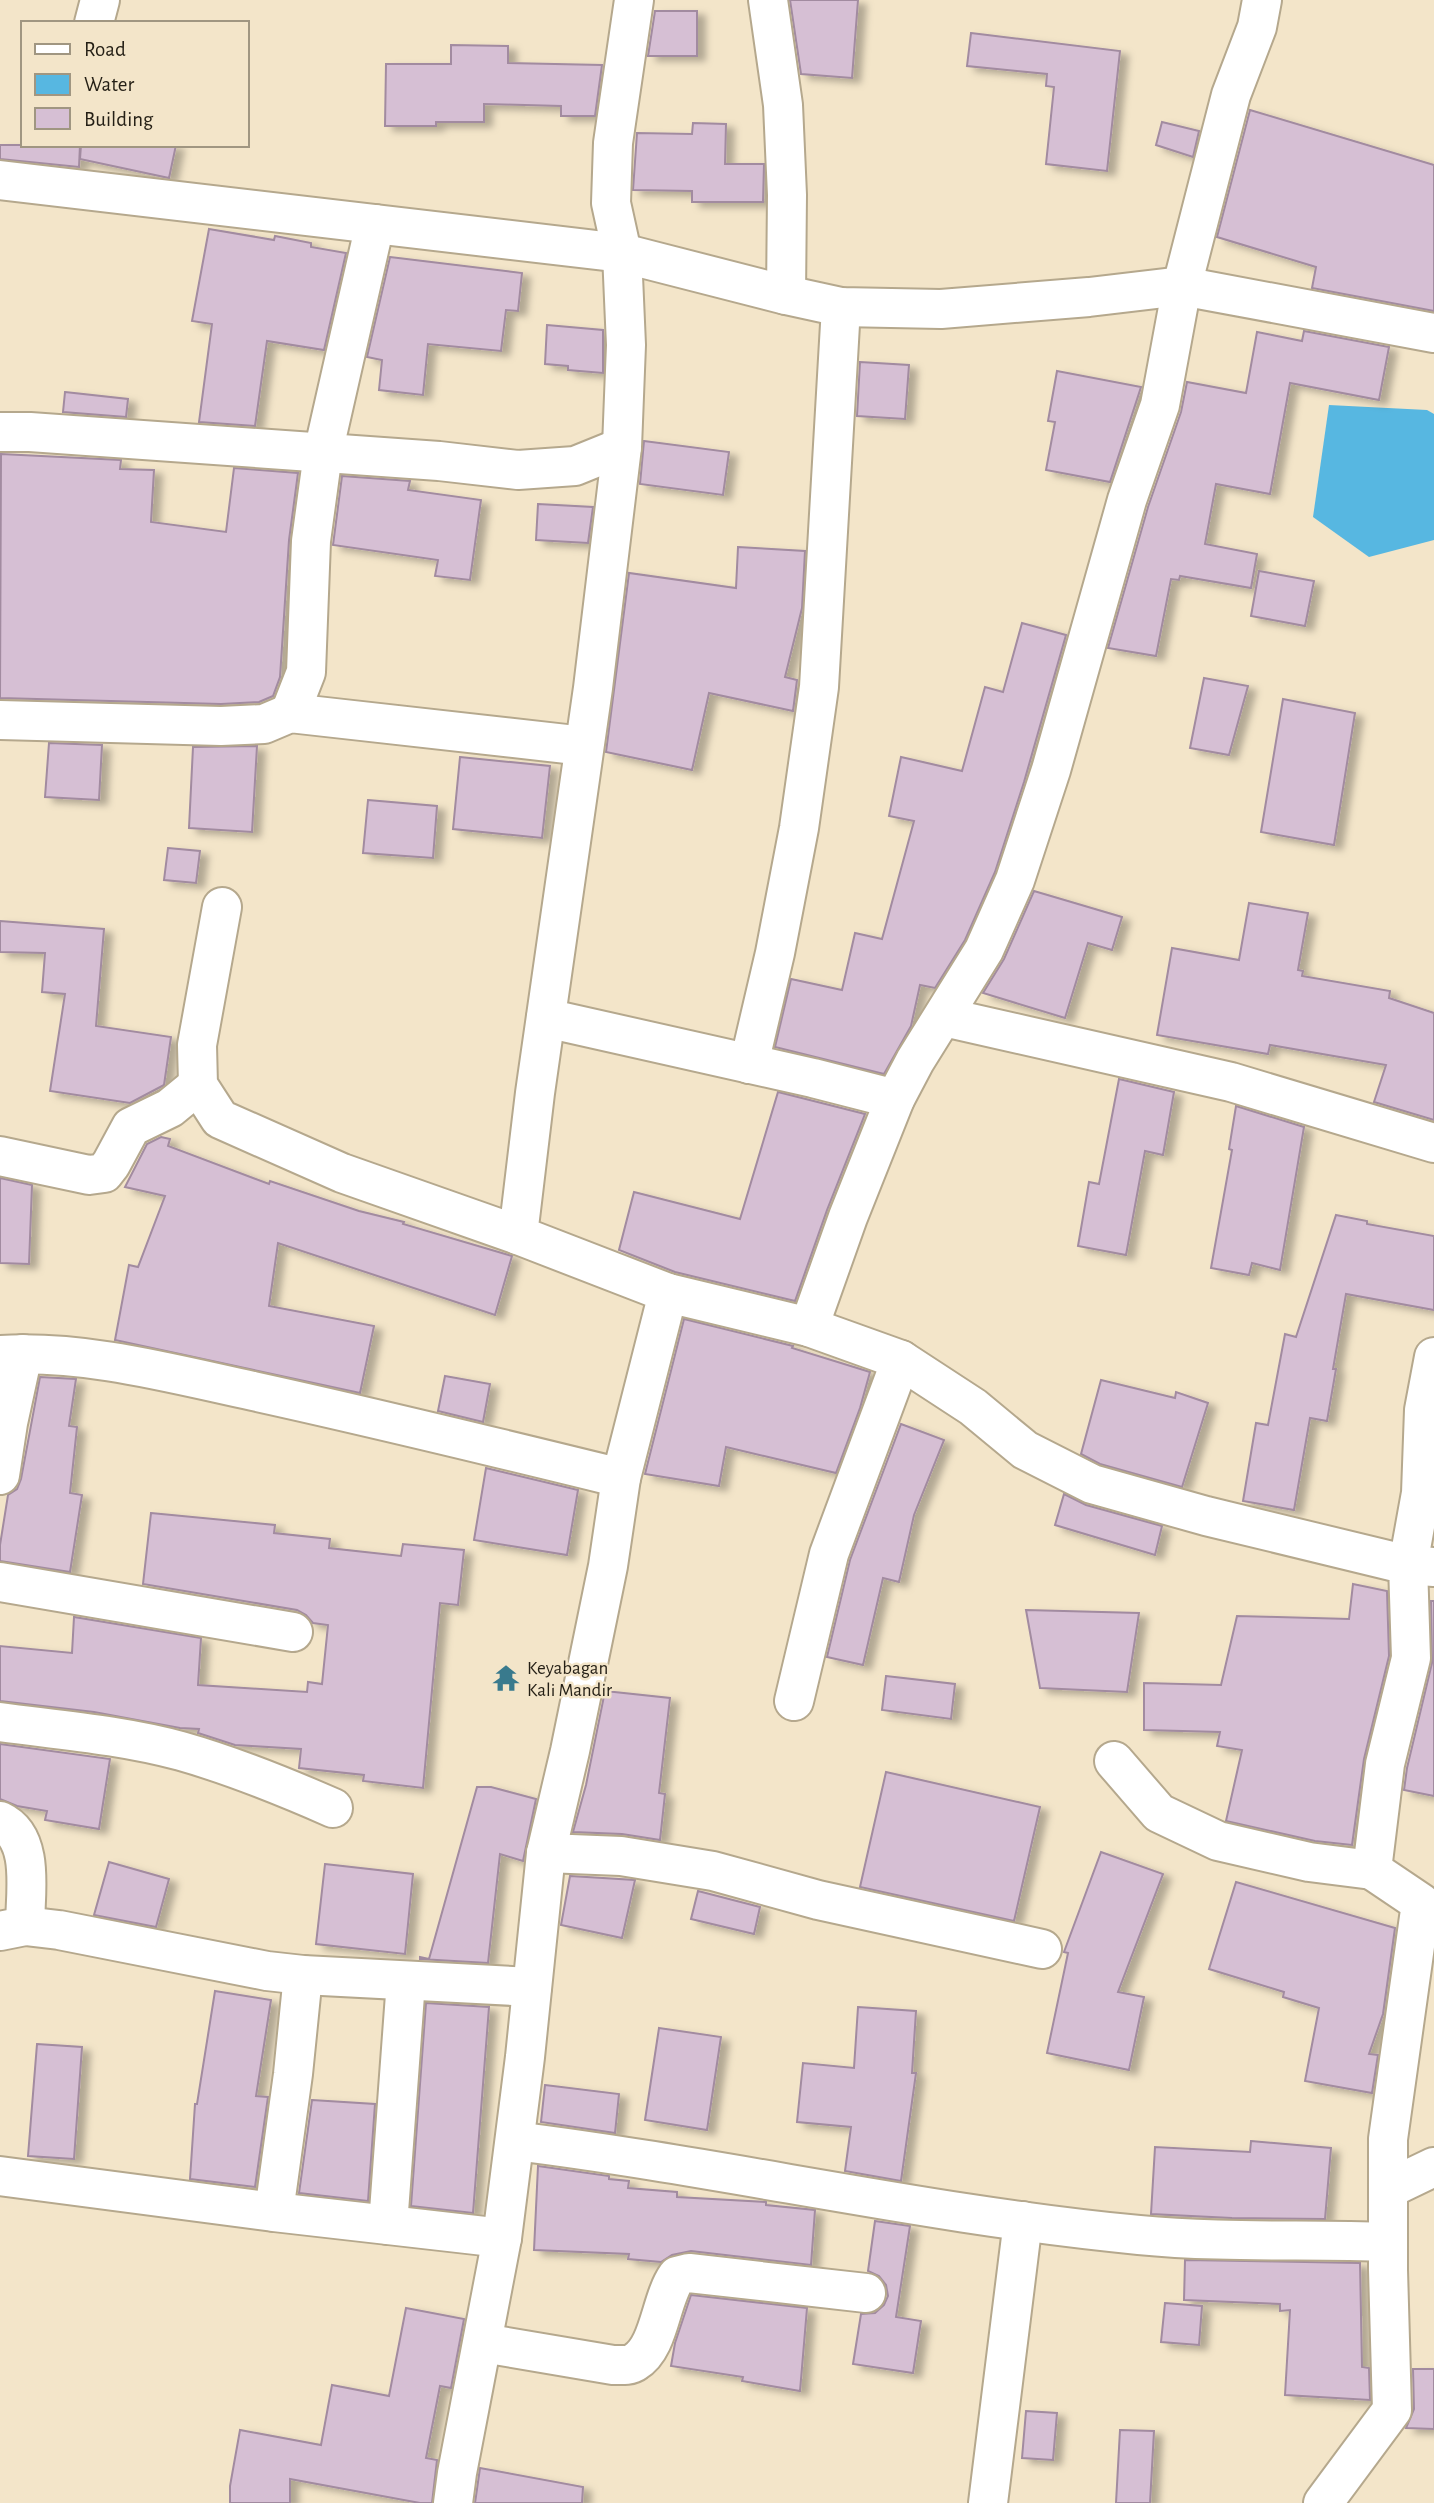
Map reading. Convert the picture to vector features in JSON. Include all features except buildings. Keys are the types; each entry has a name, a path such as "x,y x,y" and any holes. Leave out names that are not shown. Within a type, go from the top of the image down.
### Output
{"street":[{"path":"95,21 100,0"},
{"path":"518,1235 593,688 622,447 626,345 622,253 611,203 613,143 634,0"},
{"path":"768,0 783,105 788,195 786,295"},
{"path":"809,1327 848,1217 895,1099 915,1061 984,950 1015,880 1051,770 1128,500 1160,405 1182,286 1231,95 1258,27 1262,0"},
{"path":"0,180 622,253 841,307 941,309 1089,297 1182,286 1434,333"},
{"path":"290,713 306,671 312,541 323,453 375,224"},
{"path":"749,1064 775,953 799,828 819,687 841,307"},
{"path":"0,432 323,453 518,470 575,466 622,447"},
{"path":"0,720 221,726 264,724 290,713 584,746"},
{"path":"222,906 197,1045 198,1085 220,1119 342,1173 518,1235 668,1293 809,1327 901,1360 973,1407 1025,1450 1092,1484 1206,1516 1421,1566"},
{"path":"944,1017 1231,1082 1434,1143"},
{"path":"546,1018 895,1099"},
{"path":"0,1156 89,1175 104,1173 131,1126 170,1108 198,1085"},
{"path":"453,2503 502,2238 515,2141 545,1853 570,1751 608,1566 621,1478 668,1293"},
{"path":"0,1475 12,1354 97,1360 186,1377 621,1478"},
{"path":"1372,1870 1385,1764 1410,1658 1421,1566 1424,1410 1434,1357"},
{"path":"794,1701 829,1554 901,1360"},
{"path":"0,1581 293,1632"},
{"path":"0,1721 127,1739 180,1751 251,1773 333,1808"},
{"path":"1114,1760 1159,1813 1218,1841 1309,1862 1372,1870 1421,1903 1388,2139 1392,2410 1323,2503"},
{"path":"0,1821 8,1825 22,1843 26,1868 12,1929 59,1930 267,1971 532,1987"},
{"path":"545,1853 621,1856 713,1871 831,1903 1042,1949"},
{"path":"274,2212 303,1975"},
{"path":"388,2225 406,1980"},
{"path":"515,2141 676,2163 916,2206 1141,2235 1388,2242"},
{"path":"1388,2189 1434,2167"},
{"path":"0,2176 274,2212 502,2238"},
{"path":"988,2503 1023,2221"},
{"path":"483,2343 613,2365 633,2364 647,2353 668,2288 677,2276 689,2273 866,2293"}],"water":[{"path":"1329,405 1427,410 1434,414 1434,540 1369,557 1313,517"}],"place":[{"name":"Keyabagan Kali Mandir","path":"506,1678"}]}
